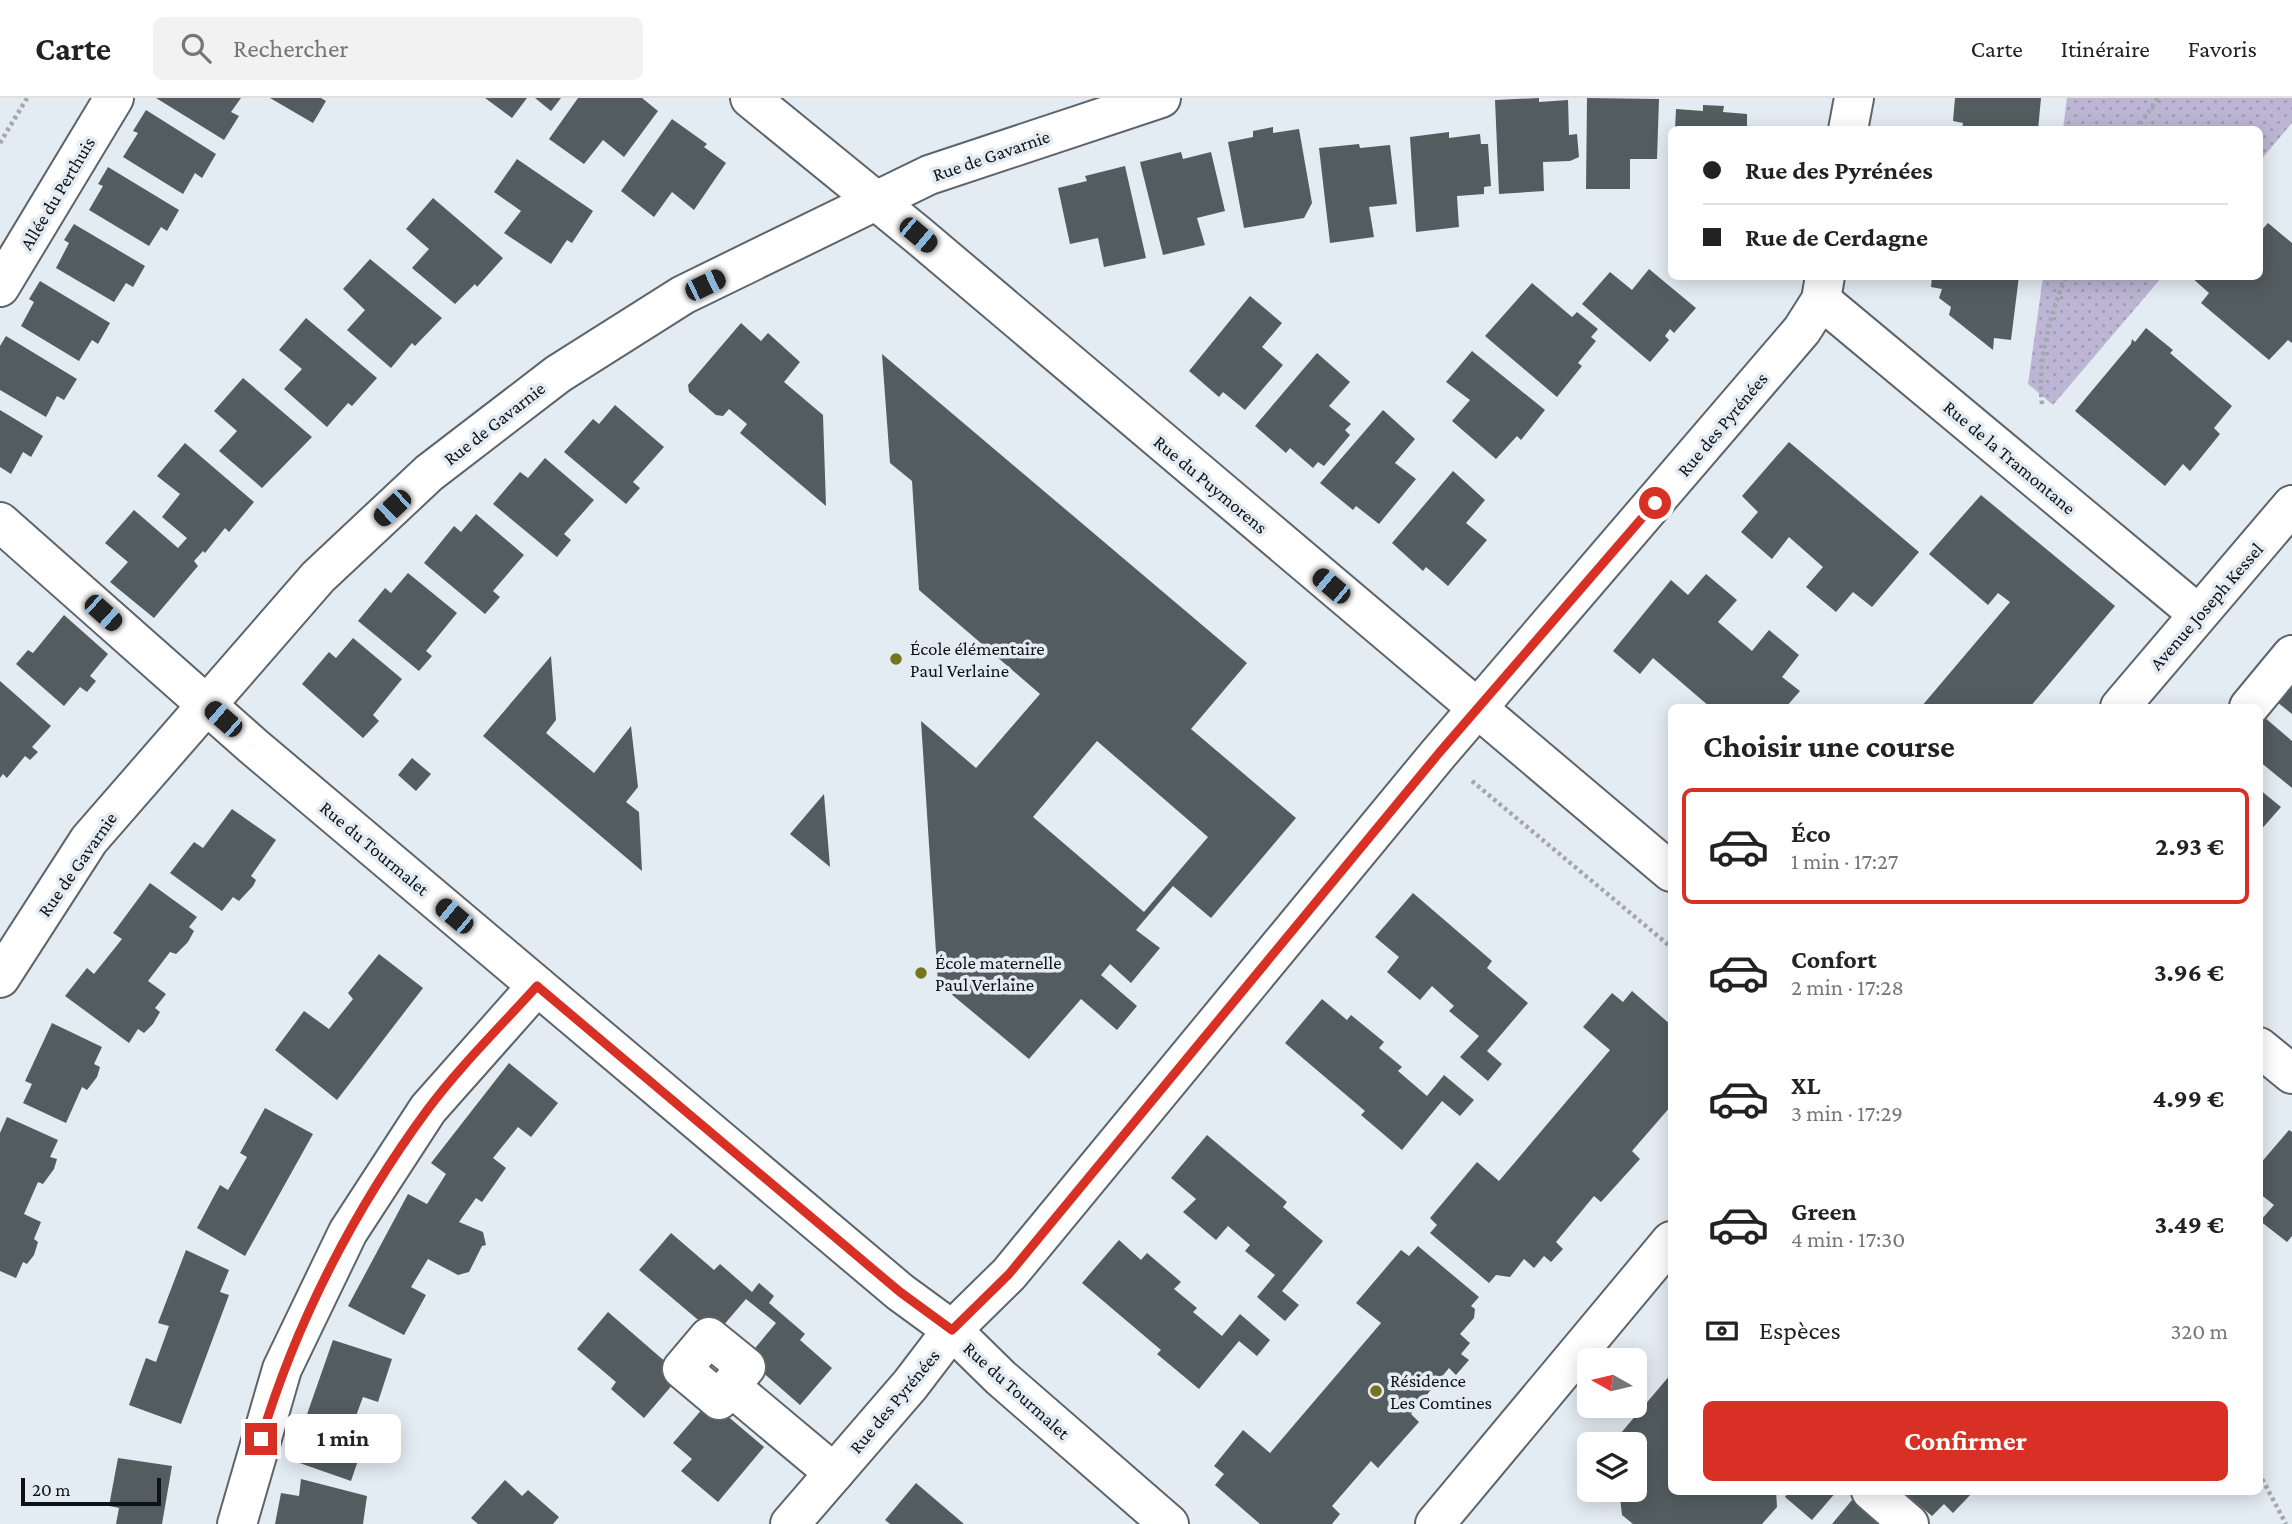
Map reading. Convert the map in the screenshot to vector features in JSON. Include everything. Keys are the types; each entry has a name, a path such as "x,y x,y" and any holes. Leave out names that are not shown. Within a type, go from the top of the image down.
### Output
{"street":[{"name":"Allée du Perthuis","path":"0,287 114,98"},
{"name":"Rue du Puymorens","path":"750,98 878,202 1668,869"},
{"name":"Rue de Gavarnie","path":"0,978 89,840 318,577 429,473 558,374 683,295 929,175 1161,98"},
{"name":"Rue des Pyrénées","path":"790,1524 910,1385 952,1330 1009,1274 1439,753 1802,330 1823,288"},
{"name":"Rue de la Tramontane","path":"1823,288 2198,614"},
{"name":"Avenue Joseph Kessel","path":"2123,704 2292,505"},
{"name":"Rue du Tourmalet","path":"0,522 208,706 537,986 893,1286 952,1330 1001,1378 1169,1524"},
{"path":"2251,704 2292,655"},
{"path":"237,1524 282,1369 348,1232 428,1109 537,986"},
{"path":"2263,1049 2292,1074"},
{"path":"1435,1524 1668,1245"},
{"path":"730,1386 834,1473"},
{"path":"1876,1495 1909,1524"}],"path":[{"path":"0,143 27,98"},
{"path":"2139,126 2158,98"},
{"path":"2042,404 2043,358 2057,298 2064,280"},
{"path":"1439,753 1668,944"},
{"path":"2263,1481 2286,1524"}],"shaded area":[{"path":"2067,98 2292,98 2292,123 2263,157 2263,126 2063,126"},
{"path":"2043,280 2159,280 2053,405 2028,384"}],"building":[{"path":"156,98 241,98 231,112 239,116 224,140"},
{"path":"270,98 321,98 326,101 313,123"},
{"path":"485,98 527,98 512,118"},
{"path":"535,98 561,98 551,111"},
{"path":"578,98 642,98 658,111 624,157 603,140 584,164 549,139"},
{"path":"1539,98 1539,102 1568,100 1569,135 1577,134 1579,157 1570,161 1543,162 1544,191 1499,194 1495,100"},
{"path":"1587,98 1659,99 1657,159 1630,159 1630,189 1586,189"},
{"path":"1955,98 2041,98 2038,126 1963,126 1963,123 1953,121"},
{"path":"1703,105 1724,106 1723,112 1747,114 1747,126 1675,126 1676,109 1703,111"},
{"path":"146,110 216,154 202,178 195,173 183,194 123,157 138,133 133,131"},
{"path":"672,119 707,144 704,147 726,163 694,210 672,192 654,217 621,191"},
{"path":"1273,127 1273,133 1299,129 1312,203 1304,218 1244,228 1228,142 1253,137 1253,131"},
{"path":"1449,132 1449,138 1480,134 1481,144 1488,144 1491,186 1484,187 1484,194 1457,196 1459,227 1416,232 1410,137"},
{"path":"1359,144 1360,148 1390,145 1397,204 1369,207 1374,237 1330,243 1319,148"},
{"path":"1181,152 1183,159 1211,152 1225,211 1197,218 1205,245 1163,255 1140,162"},
{"path":"517,159 593,211 572,243 567,240 551,264 504,233 521,211 494,192"},
{"path":"1125,166 1146,258 1104,267 1098,238 1070,244 1058,188 1087,181 1085,176"},
{"path":"108,167 179,210 167,231 161,227 149,246 89,210 103,186 98,184"},
{"path":"433,198 503,258 477,287 475,284 455,304 412,268 429,249 406,229"},
{"path":"2268,223 2292,243 2292,343 2288,340 2269,360 2201,303 2209,293 2194,280 2263,280 2263,229"},
{"path":"74,224 145,266 133,287 126,283 114,302 56,268 69,243 64,240"},
{"path":"370,259 442,318 415,346 412,343 391,368 347,330 365,310 343,289"},
{"path":"1649,269 1696,308 1674,333 1670,329 1665,336 1669,340 1650,362 1582,304 1610,272 1632,290"},
{"path":"1932,280 2018,280 2011,340 1994,338 1993,350 1949,315 1951,307 1939,298 1942,289 1931,287"},
{"path":"40,281 110,323 98,344 92,340 79,361 21,326 34,302 29,299"},
{"path":"1532,283 1572,317 1577,312 1598,329 1591,337 1596,341 1578,363 1582,366 1557,397 1485,336"},
{"path":"1250,296 1282,323 1262,347 1283,365 1245,410 1223,392 1219,397 1189,371"},
{"path":"306,318 377,378 352,406 348,403 327,427 284,389 302,369 279,350"},
{"path":"741,323 761,341 768,333 800,362 784,382 823,415 826,506 740,433 747,424 729,409 723,416 716,415 689,392 688,385"},
{"path":"2146,328 2173,350 2170,353 2232,406 2214,428 2220,434 2190,471 2183,464 2165,486 2075,411 2131,344 2132,339 2135,342"},
{"path":"6,336 77,379 64,400 57,396 46,417 0,390 0,346"},
{"path":"1472,351 1545,410 1521,440 1517,436 1496,459 1452,421 1470,400 1446,382"},
{"path":"1317,353 1350,382 1329,406 1351,424 1345,430 1350,435 1324,466 1318,462 1313,468 1290,448 1286,453 1255,426"},
{"path":"882,354 1247,663 1191,729 1296,818 1211,918 1173,886 1136,930 1160,948 1131,983 1110,964 1101,975 1137,1006 1117,1030 1081,999 1029,1059 938,983 921,721 976,768 1040,694 919,590 912,481 890,463","holes":["1097,741 1208,837 1144,912 1033,817"]},
{"path":"243,378 312,437 262,488 219,451 237,431 214,411"},
{"path":"615,405 664,447 633,482 640,488 626,504 564,452 593,419 599,424"},
{"path":"0,410 43,436 31,457 23,452 11,474 0,467"},
{"path":"1383,410 1415,439 1395,463 1416,479 1379,524 1356,506 1353,510 1320,483"},
{"path":"1789,442 1919,552 1872,607 1853,592 1836,612 1806,587 1823,567 1789,537 1772,559 1741,532 1758,512 1742,496"},
{"path":"185,443 254,502 229,532 225,528 205,553 203,551 194,561 198,566 154,618 110,582 128,562 105,543 134,510 178,548 187,538 162,517 180,494 157,476"},
{"path":"545,458 594,500 564,534 571,540 557,557 493,504 520,472 528,478"},
{"path":"1453,471 1485,500 1466,523 1487,540 1448,586 1426,567 1423,571 1392,543"},
{"path":"1981,495 2115,606 2033,704 1924,704 2010,602 1998,593 1988,605 1929,554"},
{"path":"476,514 524,555 493,591 500,597 485,614 424,563 454,526 461,532"},
{"path":"408,573 457,613 426,651 432,656 419,671 358,621 385,588 391,593"},
{"path":"1706,574 1737,600 1718,622 1752,651 1769,630 1799,655 1782,677 1800,691 1789,704 1707,704 1653,658 1640,674 1613,651 1671,580 1688,595"},
{"path":"64,615 108,654 90,676 96,681 87,692 80,687 64,706 16,664 28,650 33,653"},
{"path":"353,638 402,679 373,715 379,721 363,738 302,684 329,652 336,658"},
{"path":"551,656 556,720 546,733 594,773 631,726 638,787 626,802 639,812 642,871 483,736"},
{"path":"0,681 51,726 32,747 38,752 30,760 25,756 7,778 3,774 0,778"},
{"path":"2292,685 2292,714 2277,702"},
{"path":"2263,718 2292,741 2292,788 2263,764"},
{"path":"412,758 431,774 416,791 398,775"},
{"path":"2263,792 2281,807 2263,827"},
{"path":"824,794 830,867 790,834"},
{"path":"232,809 276,840 251,876 256,880 253,886 239,901 233,897 222,911 170,873 194,842 203,848"},
{"path":"150,883 197,917 189,927 194,931 188,942 176,954 170,952 148,981 166,994 155,1008 160,1012 153,1024 144,1033 138,1029 129,1043 65,996 87,968 94,974 122,939 113,933"},
{"path":"1413,893 1492,961 1487,968 1528,1003 1487,1051 1502,1064 1488,1081 1460,1057 1479,1036 1449,1011 1454,1006 1432,986 1420,1000 1387,972 1399,957 1375,937"},
{"path":"379,954 423,988 337,1100 275,1050 304,1011 329,1029 353,999 348,993"},
{"path":"1632,991 1668,1022 1668,1109 1632,1151 1640,1159 1601,1202 1594,1196 1556,1242 1563,1249 1551,1262 1544,1256 1534,1268 1524,1259 1510,1277 1496,1275 1489,1283 1430,1233 1437,1225 1430,1218 1477,1162 1499,1181 1610,1050 1583,1027 1612,993 1623,1002"},
{"path":"1322,999 1347,1020 1351,1015 1384,1042 1379,1048 1402,1067 1398,1071 1427,1096 1444,1075 1474,1100 1460,1116 1442,1101 1402,1150 1361,1115 1365,1111 1285,1043"},
{"path":"52,1023 102,1047 94,1064 100,1067 97,1077 87,1090 82,1087 66,1123 23,1103 32,1084 25,1081"},
{"path":"509,1063 558,1103 531,1137 518,1127 493,1158 506,1168 482,1202 476,1198 459,1222 483,1232 486,1245 482,1246 469,1272 458,1275 428,1259 411,1287 426,1295 404,1335 348,1306 408,1194 427,1204 446,1174 431,1163"},
{"path":"265,1108 313,1134 245,1256 197,1228 220,1185 228,1190 247,1157 240,1153"},
{"path":"7,1117 58,1140 50,1157 57,1159 54,1169 43,1184 38,1182 24,1214 41,1222 34,1239 38,1242 34,1255 27,1264 23,1262 16,1278 0,1271 0,1133"},
{"path":"2289,1130 2292,1132 2292,1236 2287,1242 2263,1223 2263,1218 2274,1205 2263,1196 2263,1160"},
{"path":"1207,1135 1287,1202 1283,1207 1323,1241 1282,1291 1299,1305 1285,1321 1257,1297 1275,1275 1245,1251 1250,1245 1228,1226 1216,1240 1183,1212 1196,1199 1171,1178"},
{"path":"671,1233 714,1270 720,1264 752,1292 759,1283 774,1296 769,1303 805,1334 800,1340 832,1368 800,1405 761,1371 766,1366 751,1353 776,1323 746,1299 722,1327 709,1317 703,1324 639,1270"},
{"path":"1119,1240 1141,1260 1147,1253 1181,1282 1174,1289 1197,1308 1193,1312 1222,1336 1240,1314 1270,1340 1257,1356 1239,1341 1199,1389 1157,1354 1161,1350 1082,1283"},
{"name":"Résidence Les Comtines","path":"1418,1246 1479,1297 1471,1306 1475,1309 1474,1318 1460,1334 1470,1343 1461,1354 1469,1360 1456,1375 1449,1368 1411,1414 1419,1422 1378,1468 1371,1461 1332,1506 1340,1514 1332,1524 1260,1524 1215,1485 1224,1474 1214,1466 1243,1430 1270,1453 1381,1323 1356,1303 1401,1250 1409,1256"},
{"path":"186,1250 229,1270 220,1292 229,1295 181,1424 129,1405 146,1358 156,1362 169,1326 158,1323"},
{"path":"608,1312 668,1364 661,1371 674,1383 644,1418 611,1389 616,1382 577,1349"},
{"path":"333,1340 392,1359 378,1402 363,1397 350,1432 366,1437 351,1481 291,1460"},
{"path":"1668,1378 1668,1495 1776,1495 1777,1507 1762,1524 1633,1524 1622,1515 1620,1502 1647,1502 1647,1432 1622,1432 1634,1418 1647,1418 1647,1402"},
{"path":"704,1407 720,1420 725,1414 764,1447 718,1502 681,1471 692,1459 673,1443"},
{"path":"118,1458 172,1466 162,1524 116,1524 119,1508 109,1506"},
{"path":"301,1479 367,1496 363,1524 275,1524 281,1493 299,1496"},
{"path":"505,1480 522,1496 528,1490 559,1517 553,1524 478,1524 471,1518"},
{"path":"916,1483 964,1524 890,1524 885,1520"},
{"path":"1787,1495 1834,1495 1812,1520 1785,1497"},
{"path":"1907,1495 1970,1495 1953,1513 1944,1504 1932,1516"},
{"path":"1852,1500 1881,1524 1832,1524"}],"place":[{"name":"École élémentaire Paul Verlaine","path":"896,659"},
{"name":"École maternelle Paul Verlaine","path":"921,973"},
{"name":"Résidence Les Comtines","path":"1376,1391"}],"route":[{"path":"261,1439 282,1369 348,1232 428,1109 537,986 900,1292 952,1330 999,1286 1439,753 1655,503"}]}
